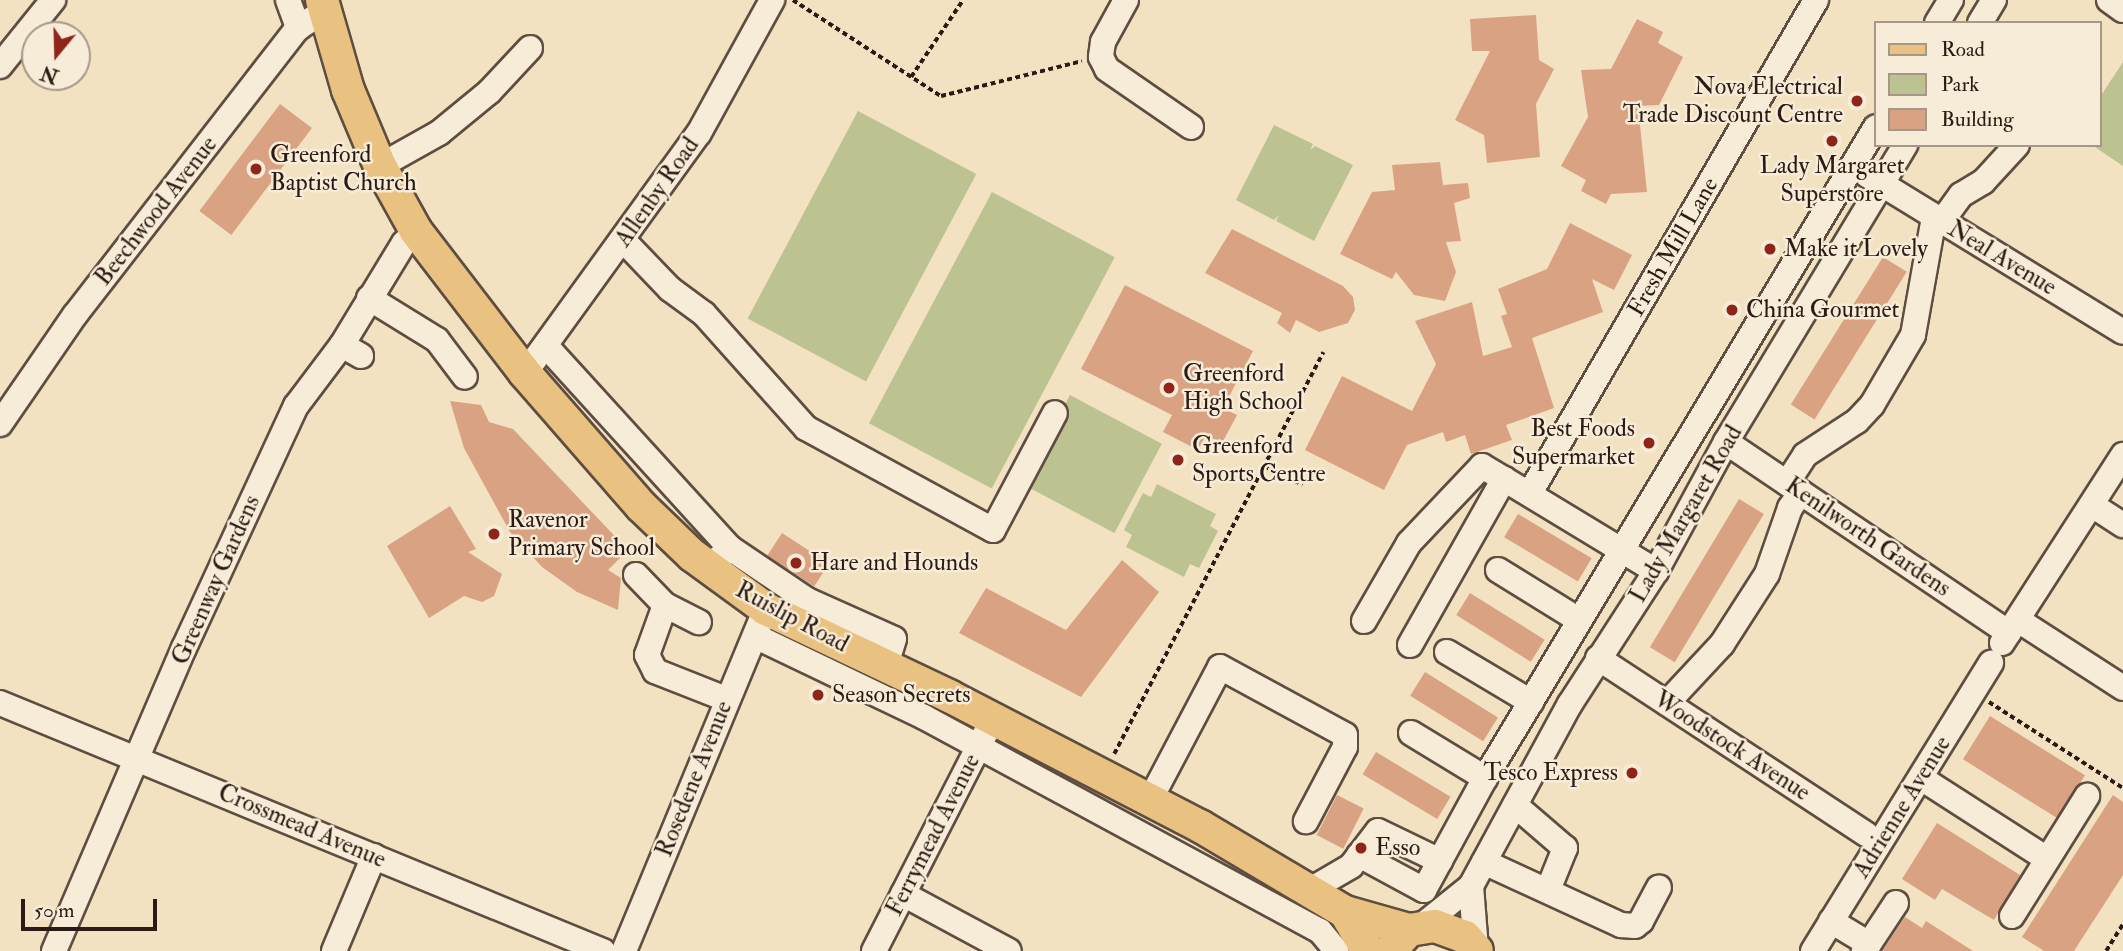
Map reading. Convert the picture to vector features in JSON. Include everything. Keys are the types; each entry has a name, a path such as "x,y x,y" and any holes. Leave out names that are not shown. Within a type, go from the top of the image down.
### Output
{"main road":[{"name":"Ruislip Road","path":"314,13 380,166 416,231 525,373 641,506 719,559 760,623 801,612 887,666 1150,800 1203,820 1345,912 1406,936 1450,929 1476,950"},
{"name":"Ruislip Road","path":"1345,912 1367,951"}],"street":[{"path":"0,66 53,0"},
{"path":"288,0 314,13"},
{"name":"Allenby Road","path":"525,373 547,348 699,132 772,0"},
{"path":"1126,0 1103,41 1101,57 1107,69 1191,127"},
{"name":"Fresh Mill Lane","path":"1530,493 1816,0"},
{"path":"1938,21 1951,0"},
{"path":"1981,21 1994,0"},
{"path":"2109,0 2123,10"},
{"name":"Beechwood Avenue","path":"0,424 75,315 314,13"},
{"path":"380,166 439,133 489,92 530,48"},
{"path":"1359,855 1424,890 1485,778 1874,130"},
{"name":"Lady Margaret Road","path":"1406,936 1471,886 1598,658 1656,570 1726,442 1904,147"},
{"path":"1667,703 1722,644 1767,574 1805,455 1857,421 1872,405 1913,335 1938,219 1961,195 1983,183 2015,147"},
{"name":"Neal Avenue","path":"1853,166 2123,332"},
{"name":"Greenway Gardens","path":"54,951 296,406 352,351 369,298 416,231"},
{"path":"623,240 670,289 704,314 806,428 993,530 1055,413"},
{"path":"369,298 437,340 465,377"},
{"path":"547,348 719,559 801,612"},
{"name":"Kenilworth Gardens","path":"1726,442 1794,487 2005,639 2123,688"},
{"name":"Adrienne Avenue","path":"1812,951 2005,639 2123,455"},
{"path":"1364,621 1409,543 1482,466 1656,570"},
{"path":"1410,645 1504,479"},
{"path":"2092,505 2123,525"},
{"path":"1498,570 1579,620"},
{"path":"636,575 665,605 699,622"},
{"path":"665,605 647,655 655,671 726,699"},
{"path":"760,623 979,747 1320,931 1337,951"},
{"name":"Rosedene Avenue","path":"624,951 726,699 760,623"},
{"path":"1447,652 1531,702"},
{"name":"Woodstock Avenue","path":"1598,658 1866,834"},
{"path":"1150,800 1220,667 1345,736 1345,747 1306,821"},
{"name":"Crossmead Avenue","path":"0,703 603,951"},
{"name":"Ferrymead Avenue","path":"874,951 993,719"},
{"path":"1411,733 1485,778"},
{"path":"1921,778 2048,859"},
{"path":"2012,916 2087,796"},
{"path":"1515,805 1565,848 1552,880"},
{"path":"1310,890 1351,866 1374,832 1384,831 1440,861"},
{"path":"341,949 374,856"},
{"path":"1484,862 1621,925 1635,926 1641,921 1659,887"},
{"path":"1471,886 1476,950"},
{"path":"903,894 1009,951"},
{"path":"1831,922 1867,948 1896,903"}],"path":[{"path":"793,0 942,96 1101,57"},
{"path":"911,76 963,0"},
{"path":"1111,759 1323,352"},
{"path":"1264,466 1303,485"},
{"path":"1973,691 2123,788"},
{"path":"2106,951 2123,924"}],"green space":[{"path":"2123,62 2123,166 2095,147 2102,147 2102,94"},
{"path":"858,111 976,174 866,381 748,318"},
{"path":"1274,125 1313,144 1310,150 1315,146 1353,165 1314,241 1276,221 1279,215 1274,220 1236,200"},
{"path":"992,192 1115,257 992,489 869,423"},
{"path":"1070,395 1162,444 1114,533 1023,484"},
{"path":"1157,484 1216,514 1210,526 1218,531 1199,568 1190,564 1184,577 1126,547 1132,535 1124,530 1143,493 1151,497"}],"building":[{"path":"1536,15 1539,60 1554,69 1536,104 1540,157 1487,163 1484,135 1455,120 1490,51 1472,51 1470,19"},
{"path":"1637,19 1663,32 1658,43 1683,57 1659,105 1638,106 1647,192 1611,194 1606,204 1581,191 1586,180 1561,166 1588,117 1581,70 1611,69"},
{"name":"Greenford Baptist Church","path":"280,104 312,128 231,235 199,211"},
{"path":"1440,162 1443,185 1468,183 1470,198 1454,203 1461,241 1446,242 1456,272 1445,301 1414,295 1396,272 1392,279 1340,254 1372,192 1395,190 1392,165"},
{"path":"1570,223 1632,255 1614,290 1592,279 1603,312 1532,338 1554,408 1506,425 1512,440 1471,454 1465,435 1446,442 1443,432 1407,445 1384,490 1305,450 1342,376 1412,411 1436,364 1415,321 1472,302 1483,356 1512,347 1501,316 1507,314 1498,289 1547,269"},
{"path":"1232,229 1343,286 1353,297 1355,310 1348,323 1319,332 1296,320 1290,333 1277,323 1282,313 1205,273"},
{"path":"1883,257 1907,272 1815,419 1791,405"},
{"path":"1125,285 1253,351 1223,408 1237,415 1222,443 1206,435 1198,450 1163,432 1172,415 1081,369"},
{"path":"450,401 481,405 489,422 513,429 628,550 608,570 621,578 618,610 577,592 542,567 510,532 464,448"},
{"path":"1739,499 1764,514 1675,662 1650,647"},
{"name":"Ravenor Primary School","path":"450,506 476,549 468,552 502,574 494,596 482,602 464,596 429,618 387,546"},
{"path":"1518,514 1592,558 1578,581 1504,537"},
{"name":"Hare and Hounds","path":"782,533 829,563 814,586 767,556"},
{"path":"1122,560 1159,592 1081,697 959,633 986,588 1066,630"},
{"path":"1470,593 1545,640 1531,662 1456,615"},
{"path":"1425,672 1498,718 1483,741 1410,696"},
{"path":"1990,716 2085,775 2058,819 1963,759"},
{"path":"1376,752 1451,797 1437,819 1363,774"},
{"path":"1337,795 1364,809 1343,849 1317,835"},
{"path":"2113,795 2123,802 2123,875 2074,951 2044,951 2022,937"},
{"path":"1937,823 2020,875 1994,920 1942,889 1935,900 1902,879"},
{"path":"1905,917 1922,928 1926,921 1973,951 1882,951"}],"place":[{"name":"Nova Electrical Trade Discount Centre","path":"1857,101"},
{"name":"Lady Margaret Superstore","path":"1832,141"},
{"name":"Greenford Baptist Church","path":"256,169"},
{"name":"Make it Lovely","path":"1770,249"},
{"name":"China Gourmet","path":"1732,310"},
{"name":"Greenford High School","path":"1169,388"},
{"name":"Best Foods Supermarket","path":"1649,443"},
{"name":"Greenford Sports Centre","path":"1178,460"},
{"name":"Ravenor Primary School","path":"494,534"},
{"name":"Hare and Hounds","path":"796,563"},
{"name":"Season Secrets","path":"818,695"},
{"name":"Tesco Express","path":"1632,773"},
{"name":"Esso","path":"1361,848"}]}
